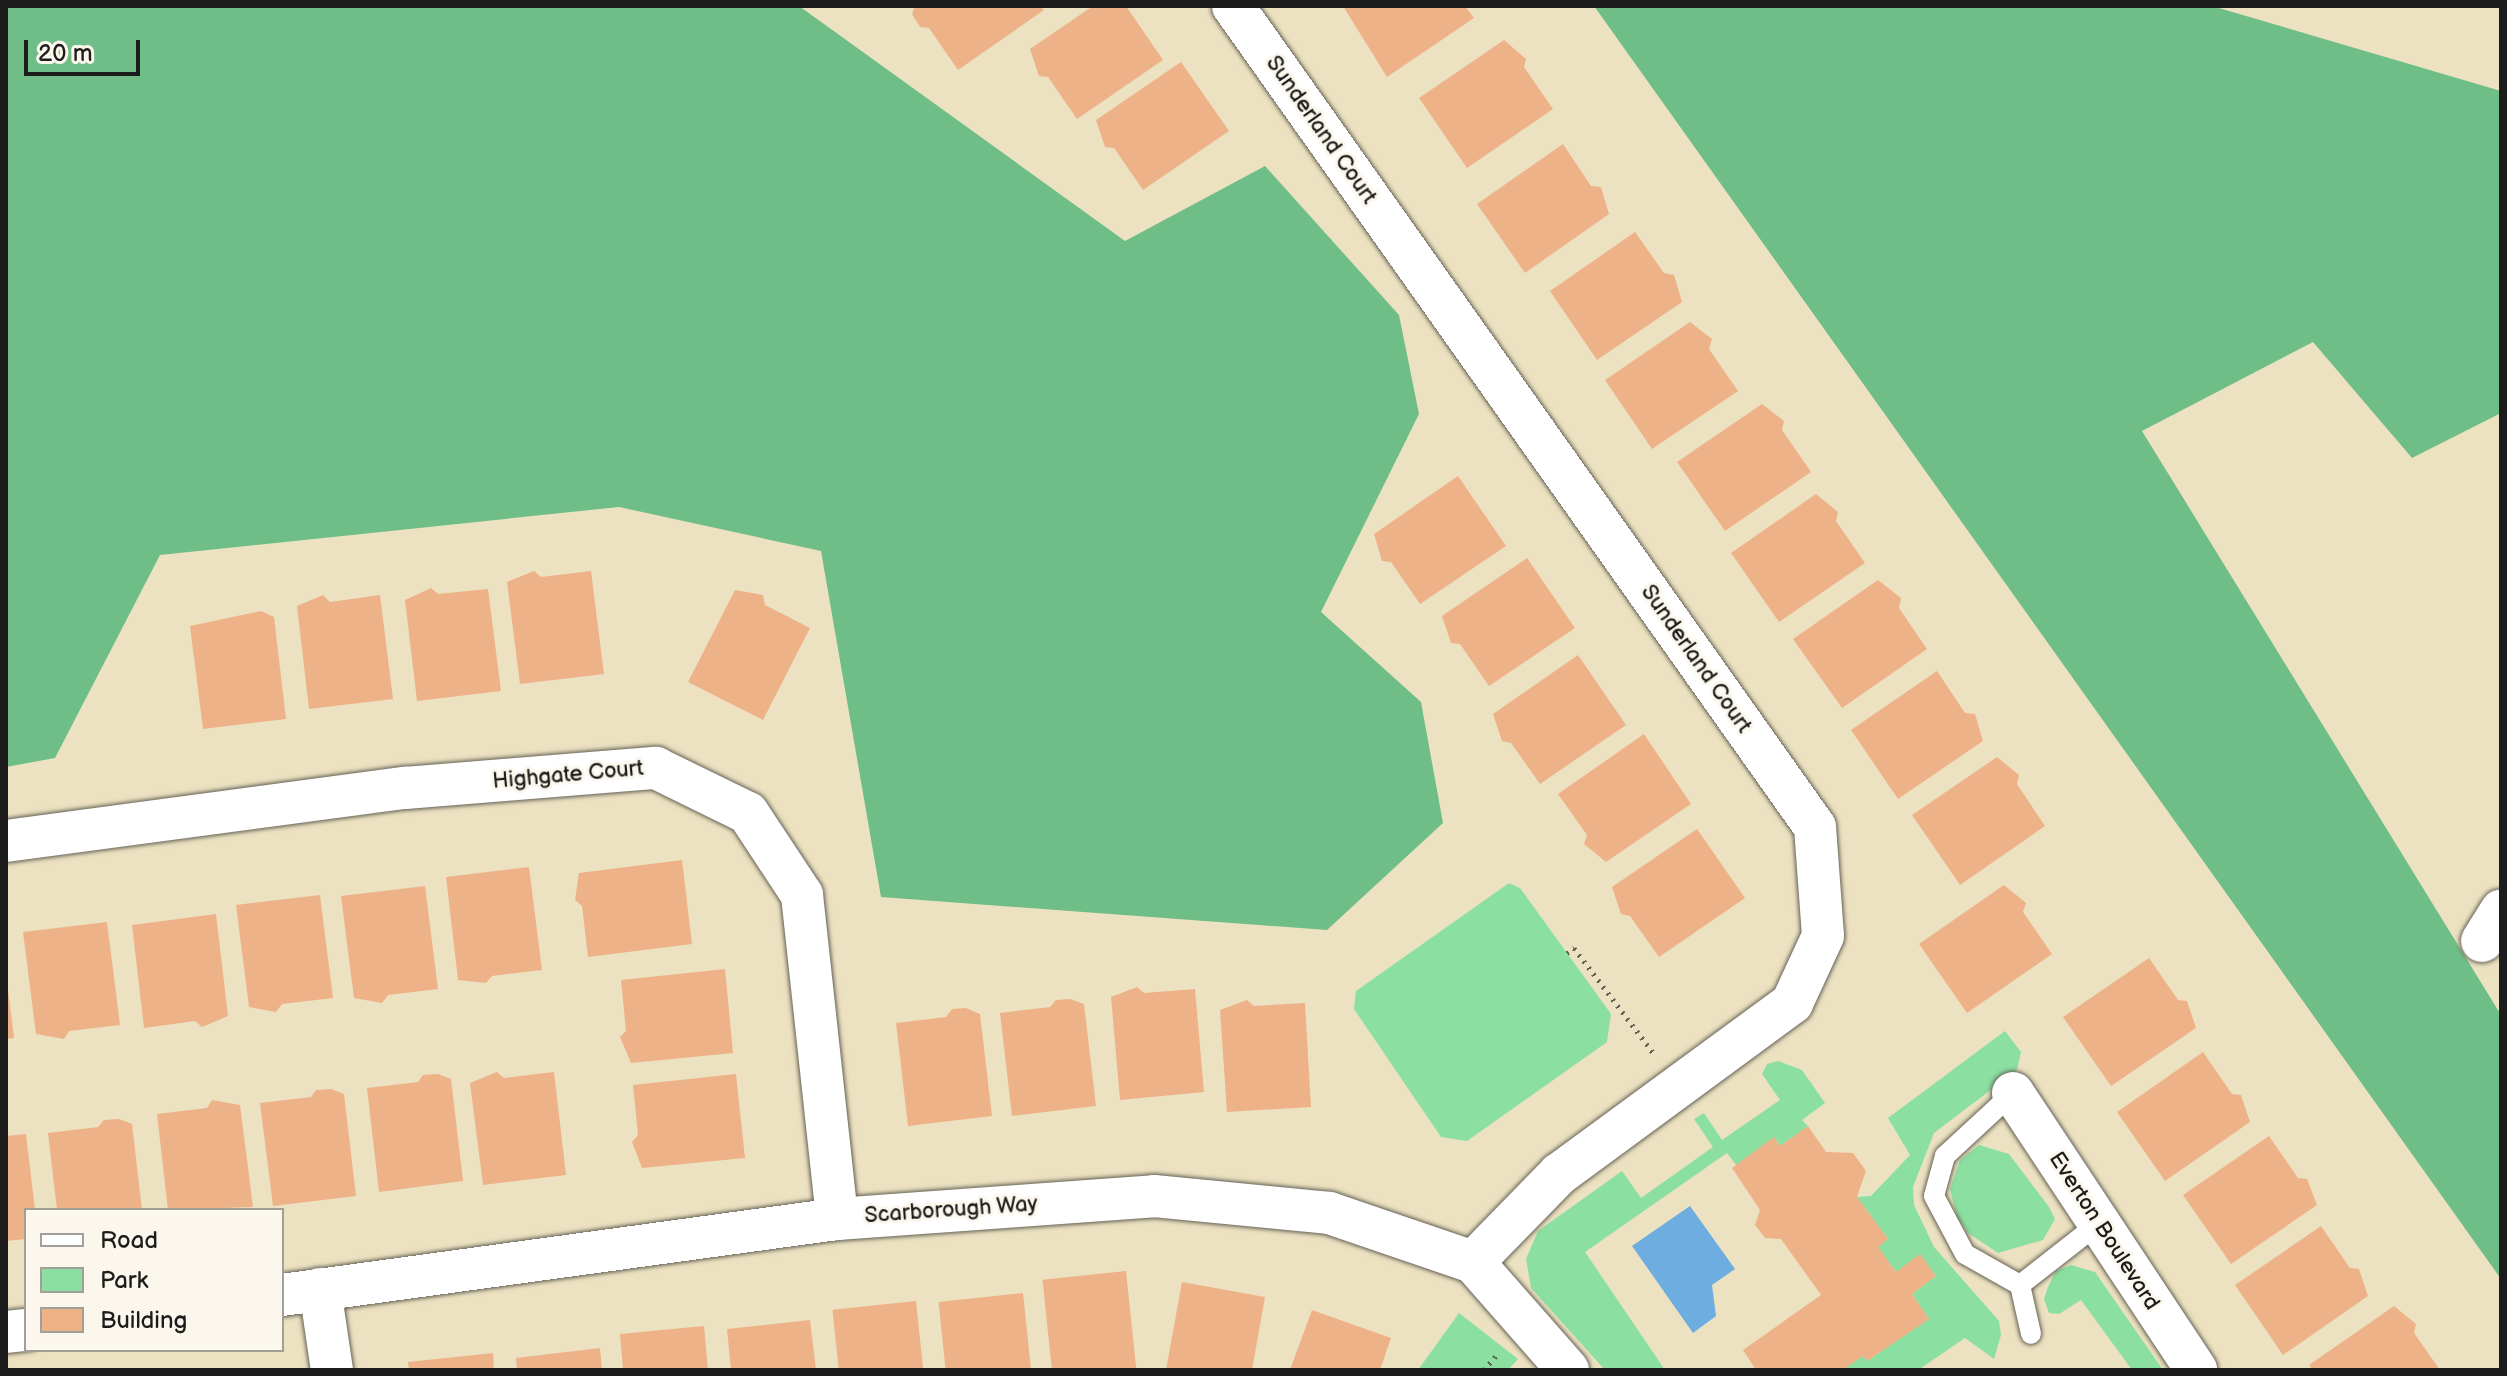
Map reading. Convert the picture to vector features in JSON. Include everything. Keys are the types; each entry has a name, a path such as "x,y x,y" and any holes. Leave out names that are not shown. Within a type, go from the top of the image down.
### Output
{"street":[{"name":"Sunderland Court","path":"1233,6 1815,827 1823,936 1792,1003 1559,1174 1473,1262"},
{"name":"Highgate Court","path":"6,841 405,788 656,768 748,813 802,895 837,1219"},
{"name":"Everton Boulevard","path":"2013,1093 2196,1370"},
{"name":"Scarborough Way","path":"301,1292 837,1219 1154,1196 1329,1213 1473,1262 1568,1370"},
{"path":"301,1292 332,1370"}],"lane":[{"path":"2013,1093 1945,1156 1934,1196 1965,1254 2020,1285 2031,1334"},
{"path":"2020,1285 2099,1223"}],"path":[{"path":"1567,953 1574,948 1678,1087"}],"green space":[{"path":"6,6 799,6 1125,241 1265,166 1399,315 1419,414 1321,612 1421,702 1443,823 1327,930 881,897 821,551 619,507 160,555 55,758 6,767"},
{"path":"1594,6 2212,6 2501,91 2501,413 2412,458 2313,342 2142,431 2501,1015 2501,1279"},
{"path":"1509,883 1520,888 1611,1014 1607,1042 1467,1141 1441,1137 1354,1009 1356,991"},
{"path":"2005,1031 2021,1052 2017,1070 1934,1133 1913,1187 1914,1205 1934,1247 1999,1321 2001,1335 1994,1359 1965,1338 1918,1370 1843,1370 1863,1356 1867,1361 1929,1319 1912,1294 1936,1276 1920,1255 1896,1272 1878,1247 1888,1239 1857,1197 1871,1196 1910,1155 1888,1118"},
{"path":"1778,1061 1802,1070 1825,1103 1802,1120 1808,1126 1780,1146 1775,1138 1736,1165 1727,1153 1585,1252 1665,1370 1605,1370 1531,1288 1526,1259 1538,1231 1622,1171 1641,1198 1713,1147 1694,1119 1704,1113 1722,1140 1780,1100 1762,1074 1767,1064"},
{"path":"1979,1145 2009,1154 2049,1207 2055,1219 2043,1240 1998,1253 1968,1233 1957,1217 1950,1189 1960,1160"},
{"path":"2071,1265 2095,1272 2163,1370 2132,1370 2081,1300 2059,1314 2049,1313 2044,1299 2048,1287 2056,1271"},
{"path":"1459,1313 1518,1359 1508,1370 1418,1370"}],"water":[{"path":"1690,1206 1735,1269 1712,1285 1716,1316 1693,1333 1632,1246"}],"building":[{"path":"915,6 1040,6 1044,10 958,70 929,28 920,27 912,14"},
{"path":"1093,6 1126,6 1163,60 1077,119 1048,77 1039,76 1030,49"},
{"path":"1343,6 1465,6 1474,18 1387,77"},
{"path":"1504,40 1526,59 1524,67 1553,109 1467,168 1419,98"},
{"path":"1181,62 1229,131 1143,190 1114,148 1105,147 1096,120"},
{"path":"1563,144 1591,186 1601,187 1609,214 1525,273 1477,204"},
{"path":"1635,232 1664,273 1674,275 1682,302 1597,360 1550,291"},
{"path":"1690,322 1712,339 1709,349 1738,391 1652,449 1605,380"},
{"path":"1762,404 1784,421 1782,430 1811,472 1725,531 1677,462"},
{"path":"1458,476 1506,546 1420,604 1391,562 1382,561 1374,534"},
{"path":"1816,494 1838,512 1836,521 1865,563 1779,622 1731,553"},
{"path":"1527,558 1575,628 1489,686 1460,644 1451,643 1442,616"},
{"path":"534,571 541,577 591,571 604,674 520,684 507,582"},
{"path":"1878,580 1901,598 1899,608 1927,649 1842,708 1793,639"},
{"path":"431,588 438,594 488,589 501,691 417,701 405,600"},
{"path":"735,590 763,595 765,605 810,628 763,720 688,682"},
{"path":"323,595 330,602 380,595 393,699 309,709 297,606"},
{"path":"261,611 274,617 286,719 203,729 190,626"},
{"path":"1578,655 1626,725 1540,784 1511,743 1502,741 1493,714"},
{"path":"1937,671 1965,713 1975,714 1983,741 1898,799 1851,730"},
{"path":"1644,734 1691,804 1606,862 1584,844 1587,835 1558,794"},
{"path":"1997,757 2019,775 2017,784 2045,826 1960,885 1912,815"},
{"path":"1697,829 1745,898 1659,957 1630,916 1621,914 1612,887"},
{"path":"682,860 692,944 588,957 582,906 575,900 579,873"},
{"path":"529,867 542,970 492,976 486,983 458,980 446,877"},
{"path":"2004,885 2026,903 2023,912 2052,954 1967,1013 1919,944"},
{"path":"425,886 438,989 388,995 382,1003 354,998 341,896"},
{"path":"320,895 333,998 282,1004 276,1012 249,1007 236,905"},
{"path":"216,914 228,1016 202,1027 195,1021 144,1028 132,925"},
{"path":"107,922 120,1025 69,1031 64,1039 36,1034 23,932"},
{"path":"2149,958 2178,1000 2187,1001 2196,1028 2111,1086 2063,1017"},
{"path":"725,969 733,1053 631,1063 620,1037 626,1031 621,980"},
{"path":"1137,987 1144,993 1195,989 1204,1092 1120,1100 1111,997"},
{"path":"6,991 14,1038 6,1039"},
{"path":"1070,999 1084,1004 1096,1106 1012,1116 1000,1013 1050,1007 1056,1000"},
{"path":"1247,1000 1254,1006 1305,1003 1311,1107 1227,1112 1220,1010"},
{"path":"966,1008 980,1014 992,1116 908,1126 896,1023 946,1017 952,1009"},
{"path":"2203,1052 2232,1094 2241,1095 2250,1122 2165,1181 2117,1112"},
{"path":"497,1072 504,1078 554,1072 566,1175 483,1185 470,1083"},
{"path":"438,1074 451,1079 463,1181 379,1192 367,1088 418,1082 423,1075"},
{"path":"736,1074 745,1158 642,1168 632,1142 638,1135 633,1085"},
{"path":"331,1089 344,1094 356,1196 273,1206 260,1103 311,1097 316,1090"},
{"path":"212,1100 240,1105 253,1207 168,1208 157,1114 207,1108"},
{"path":"119,1119 132,1124 142,1208 57,1208 48,1133 98,1127 104,1120"},
{"path":"1808,1126 1826,1152 1853,1153 1866,1171 1857,1197 1888,1239 1878,1247 1896,1272 1920,1254 1936,1276 1912,1294 1929,1319 1867,1361 1863,1356 1843,1370 1756,1370 1743,1350 1821,1295 1781,1239 1765,1238 1755,1225 1760,1210 1732,1168 1774,1137 1780,1146"},
{"path":"26,1134 35,1208 24,1208 24,1239 6,1241 6,1136"},
{"path":"2269,1136 2298,1178 2307,1179 2317,1205 2231,1264 2183,1195"},
{"path":"2321,1226 2350,1268 2359,1269 2368,1296 2283,1355 2235,1285"},
{"path":"1126,1271 1136,1370 1052,1370 1042,1280"},
{"path":"1182,1282 1265,1297 1252,1370 1166,1370"},
{"path":"1023,1293 1031,1370 946,1370 938,1302"},
{"path":"916,1301 923,1370 839,1370 832,1310"},
{"path":"2394,1306 2416,1324 2414,1333 2440,1370 2313,1370 2309,1365"},
{"path":"1312,1310 1391,1338 1380,1370 1290,1370"},
{"path":"810,1320 816,1370 731,1370 727,1329"},
{"path":"704,1326 708,1370 623,1370 620,1334"},
{"path":"600,1348 602,1370 517,1370 516,1358"},
{"path":"493,1353 494,1370 409,1370 408,1362"}]}
